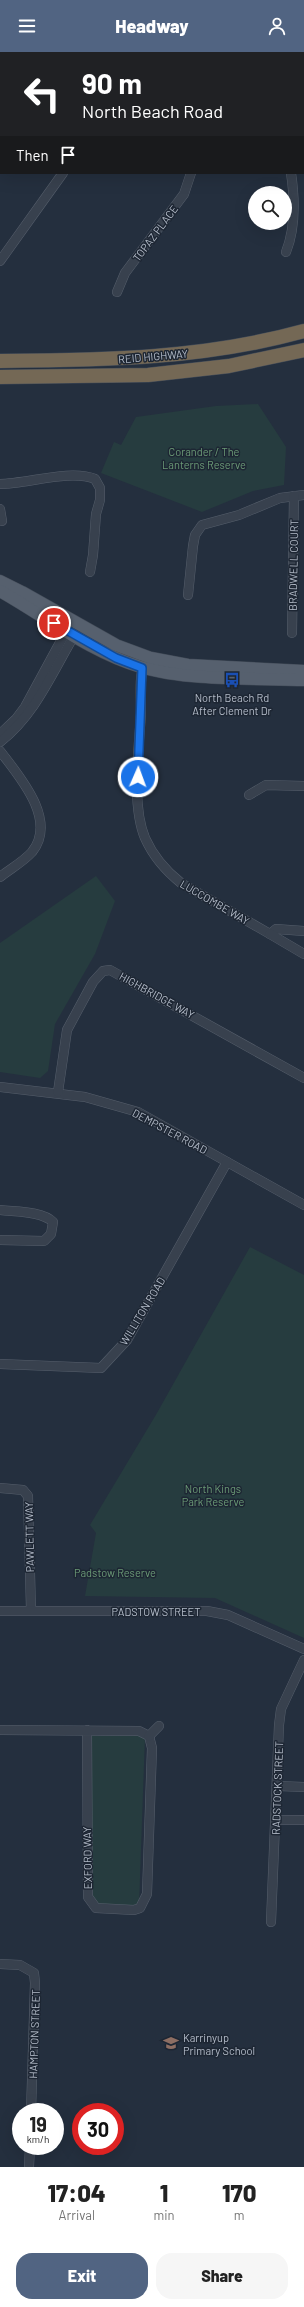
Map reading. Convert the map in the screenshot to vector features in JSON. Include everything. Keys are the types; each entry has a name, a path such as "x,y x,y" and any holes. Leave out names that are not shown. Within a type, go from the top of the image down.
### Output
{"highway":[{"name":"REID HIGHWAY","path":"0,361 117,359 169,356 234,347 304,331"},
{"name":"REID HIGHWAY","path":"0,377 148,375 229,366 304,350"}],"main road":[{"path":"0,581 22,592 73,628"},
{"path":"0,591 73,628 116,646 144,662 192,675 304,680"},
{"path":"144,662 304,670"}],"street":[{"path":"0,261 62,174"},
{"name":"TOPAZ PLACE","path":"117,292 126,273 184,194 191,174"},
{"path":"286,252 293,234 294,193 291,174"},
{"path":"0,484 13,484 37,478 76,476 95,479 100,488 100,500 96,514 93,555 90,572"},
{"path":"188,595 195,534 202,525 238,515 280,498 304,495"},
{"name":"BRADWELL COURT","path":"292,634 294,496"},
{"path":"0,509 2,521"},
{"path":"0,734 16,719 25,707 73,628"},
{"path":"0,742 19,726 34,706 73,628"},
{"name":"LUCCOMBE WAY","path":"144,662 138,791 140,815 145,837 160,862 181,883 304,954"},
{"path":"0,751 36,802 40,831 38,841 32,851 0,877"},
{"path":"249,795 266,785 304,786"},
{"path":"270,934 276,930 304,931"},
{"name":"HIGHBRIDGE WAY","path":"58,1092 67,1030 93,982 103,971 110,970 304,1078"},
{"name":"DEMPSTER ROAD","path":"0,1087 58,1092 114,1104 138,1112 304,1205"},
{"name":"WILLITON ROAD","path":"0,1364 101,1368 127,1340 227,1162"},
{"path":"0,1210 37,1215 49,1218 53,1222 51,1234 44,1240 0,1240"},
{"name":"PAWLETT WAY","path":"0,1488 23,1490 28,1496 31,1610"},
{"name":"PADSTOW STREET","path":"0,1611 207,1611 228,1615 304,1649"},
{"name":"RADSTOCK STREET","path":"271,1922 281,1709 304,1660"},
{"path":"0,1730 139,1731 149,1736 159,1726"},
{"name":"EXFORD WAY","path":"87,1730 86,1888 91,1904 104,1910 128,1911 140,1908 147,1894 152,1748 149,1736"},
{"path":"278,1786 304,1786"},
{"path":"276,1820 304,1820"},
{"name":"HAMPTON STREET","path":"0,1964 20,1965 34,1973 36,1983 31,2103"},
{"path":"29,2167 30,2155"}],"green space":[{"name":"Corander / The Lanterns Reserve","path":"258,404 286,447 284,485 253,491 202,512 101,473 114,442 121,445 136,417 216,406"},
{"path":"96,876 115,901 95,954 55,1024 48,1071 40,1078 0,1072 0,943"},
{"name":"North Kings Park Reserve","path":"250,1247 304,1275 304,1638 215,1598 85,1596 96,1533 90,1525 157,1413"},
{"path":"88,1736 145,1736 139,1906 87,1904"}],"place":[{"name":"North Beach Rd After Clement Dr","path":"232,680"},
{"name":"Karrinyup Primary School","path":"171,2043"}],"route":[{"path":"54,623 116,658 142,668 138,777"}],"park label":[{"name":"Padstow Reserve","path":"115,1572"}]}
